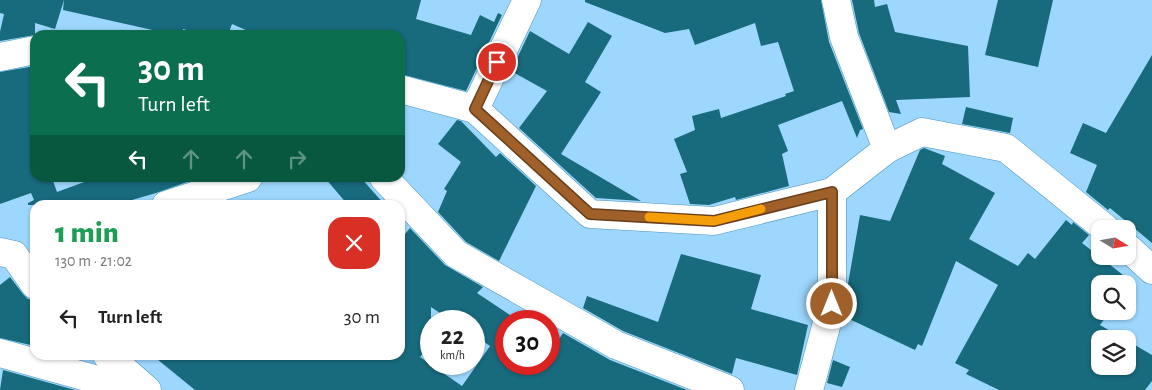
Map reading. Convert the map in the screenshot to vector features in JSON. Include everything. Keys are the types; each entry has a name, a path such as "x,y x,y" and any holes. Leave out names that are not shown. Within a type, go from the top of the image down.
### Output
{"street":[{"path":"475,109 527,0"},
{"path":"836,0 844,37 887,149"},
{"path":"0,57 30,51"},
{"path":"405,90 475,109 590,214 714,221 832,192 887,149 922,132 1006,148 1095,220"},
{"path":"181,200 236,182"},
{"path":"388,182 405,200"},
{"path":"808,390 832,304 832,192"},
{"path":"405,200 456,254 616,345 730,390"},
{"path":"16,252 30,276"},
{"path":"1136,255 1152,270"},
{"path":"1,356 134,390"},
{"path":"113,360 147,390"}],"building":[{"path":"0,0 64,0 55,29 35,23 35,30 30,30 30,36 0,41 4,14 0,13"},
{"path":"64,0 421,0 416,19 471,35 480,15 494,22 498,13 502,15 466,91 405,75 405,30 246,30 232,24 230,30 153,30 63,10"},
{"path":"585,0 821,0 829,42 863,129 860,130 857,138 842,101 778,125 788,151 782,154 789,186 736,200 735,197 709,205 690,204 680,174 687,172 674,139 695,130 692,116 719,109 721,118 786,96 785,94 794,91 778,42 761,46 755,23 695,45 689,29 665,33 585,2"},
{"path":"852,0 874,0 875,7 887,4 895,32 968,46 970,97 896,100 901,114 889,112 859,33"},
{"path":"998,0 1053,0 1038,67 985,55"},
{"path":"588,22 612,36 585,82 601,92 561,154 641,201 596,198 519,128 547,91 511,71 530,31 569,54"},
{"path":"1152,55 1152,243 1136,230 1136,220 1124,220 1110,208 1108,210 1086,192 1097,165 1070,153 1083,123 1106,133"},
{"path":"30,67 30,182 53,182 57,192 84,182 187,182 132,200 34,200 31,193 0,204 0,72"},
{"path":"966,107 1013,118 1010,133 962,124"},
{"path":"457,120 461,121 496,157 500,153 536,186 499,261 466,242 438,212 447,191 444,189 461,162 438,144"},
{"path":"924,148 945,156 942,164 995,193 969,239 1018,266 1028,253 1035,259 1066,220 1072,225 1073,222 1089,235 1082,243 1091,250 1091,265 1110,265 1123,275 1091,275 1091,320 1104,320 1100,325 1109,330 1091,330 1091,375 1136,375 1136,346 1152,355 1152,381 1145,390 999,390 966,374 969,370 955,363 998,285 956,261 922,346 918,344 915,350 845,317 851,289 848,287 848,284 860,215 890,221 920,150"},
{"path":"328,182 365,182 381,200 344,200"},
{"path":"410,228 445,265 483,287 477,293 502,310 495,310 495,375 560,375 560,338 563,333 610,360 687,390 195,390 158,360 405,360 405,234"},
{"path":"681,254 761,275 751,309 808,325 797,375 736,358 732,374 623,331 583,308 587,296 658,322"},
{"path":"10,277 23,294 30,299 30,345 0,338 0,285"},
{"path":"833,360 850,367 842,387 827,383"},
{"path":"3,370 75,390 0,390"}],"slow traffic":[{"path":"649,217 714,221 761,209"}],"route":[{"path":"497,62 475,109 590,214 714,221 832,192 832,304"}]}
